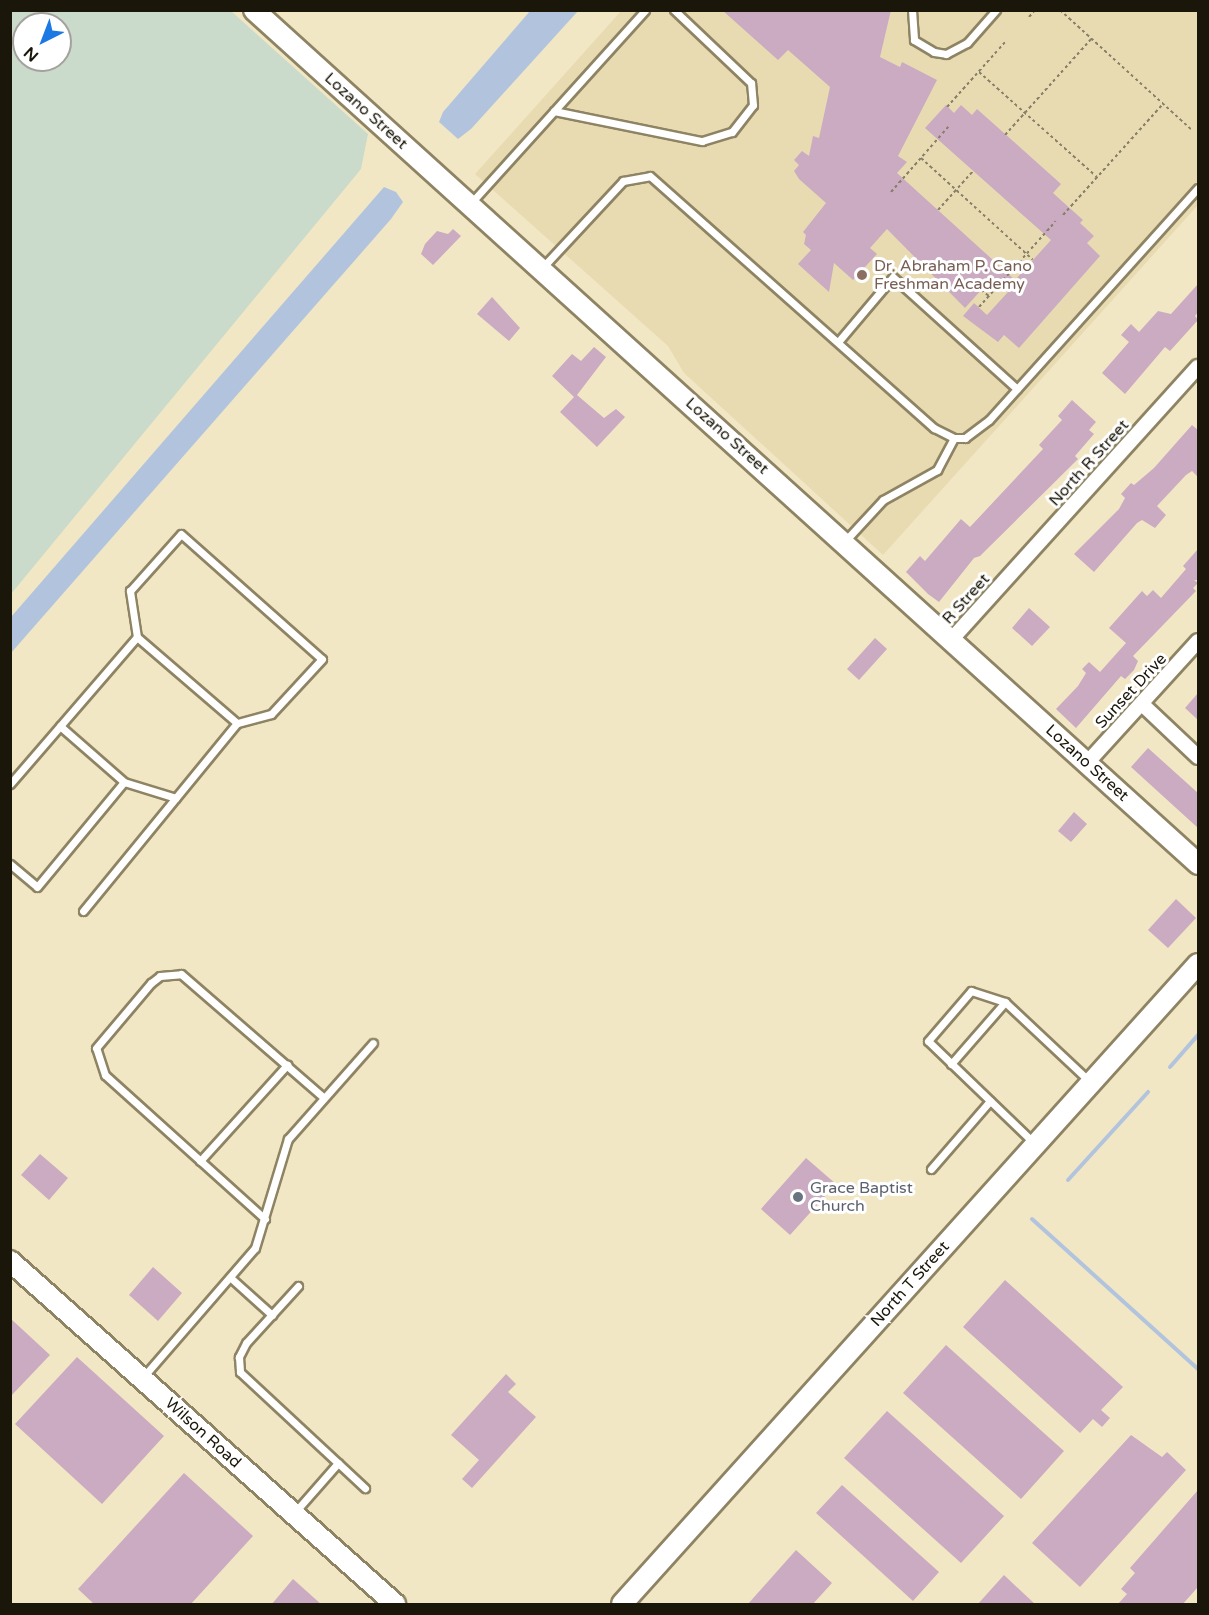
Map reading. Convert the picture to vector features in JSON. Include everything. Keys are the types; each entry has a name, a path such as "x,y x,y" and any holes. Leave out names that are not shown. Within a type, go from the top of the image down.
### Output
{"street":[{"name":"Lozano Street","path":"254,10 542,268 1198,864"},
{"name":"North R Street","path":"1005,581 1198,367"},
{"name":"R Street","path":"951,640 1005,581"},
{"name":"Sunset Drive","path":"1087,763 1198,641"},
{"path":"1142,704 1198,757"},
{"name":"North T Street","path":"622,1605 1198,964"},
{"name":"Wilson Road","path":"10,1261 395,1605"}],"lane":[{"path":"470,204 645,10"},
{"path":"554,111 702,141 732,132 753,105 751,83 674,10"},
{"path":"912,10 914,40 934,52 946,54 967,43 996,10"},
{"path":"542,268 622,181 650,176 934,428 954,438 964,438 981,427 1017,389 1198,188"},
{"path":"838,342 893,277 1017,389"},
{"path":"844,542 883,500 937,470 954,438"},
{"path":"83,911 237,723 271,714 322,659 181,534 130,591 137,637 237,723"},
{"path":"10,784 137,637"},
{"path":"60,726 124,782 176,798"},
{"path":"10,864 37,888 124,782"},
{"path":"265,1219 105,1075 96,1057 100,1040 151,983 170,973 190,978 323,1097"},
{"path":"1036,1145 928,1041 971,991 1005,1002 1091,1083"},
{"path":"951,1064 1005,1002"},
{"path":"142,1378 232,1279 255,1248 288,1139 373,1043"},
{"path":"200,1161 287,1065"},
{"path":"931,1169 990,1101"},
{"path":"232,1279 272,1315"},
{"path":"298,1286 241,1351 240,1372 365,1488"},
{"path":"293,1514 338,1463"}],"path":[{"path":"1029,17 1035,10"},
{"path":"1060,10 1191,129"},
{"path":"1005,135 1092,39"},
{"path":"947,107 1006,41"},
{"path":"979,72 1097,177"},
{"path":"1064,215 1163,104"},
{"path":"891,192 950,126"},
{"path":"921,158 1033,260"},
{"path":"938,210 973,171"},
{"path":"979,307 1056,221"},
{"path":"981,290 989,296"}],"shaded area":[{"name":"Dr. Abraham P. Cano Freshman Academy","path":"621,11 1198,11 1198,205 883,555 684,373 668,346 475,174"}],"green space":[{"path":"11,10 231,11 368,134 361,169 11,594"}],"water":[{"path":"530,11 578,11 471,129 458,139 439,122 443,112"},
{"path":"384,187 396,192 403,202 391,219 11,653 11,617"}],"building":[{"path":"722,10 891,10 880,57 900,67 902,62 937,80 898,156 907,162 897,173 1015,280 1051,240 925,128 946,105 954,113 961,105 972,115 977,109 1061,184 1053,193 1083,220 1080,223 1094,236 1087,243 1100,256 1019,348 1004,335 998,342 963,316 974,303 987,315 1008,292 992,278 965,308 887,229 870,248 877,254 853,280 834,263 829,292 798,264 811,250 804,244 806,235 803,232 826,203 799,179 794,171 799,165 794,160 802,151 809,156 813,136 819,138 830,87 788,50 778,60"},
{"path":"453,229 461,236 433,265 421,254 425,244 437,231 448,234"},
{"path":"1198,284 1198,312 1195,316 1198,320 1170,351 1165,347 1125,394 1102,373 1129,342 1121,335 1131,324 1139,332 1158,311 1171,314"},
{"path":"492,297 520,328 509,341 477,314"},
{"path":"594,347 606,357 577,395 604,418 616,409 625,417 597,447 560,412 574,397 552,376 572,354 581,361"},
{"path":"1072,400 1096,422 1089,430 1094,434 1075,456 1078,459 980,556 974,558 939,602 906,572 920,556 925,561 961,519 970,527 1043,449 1039,445 1062,420 1058,416"},
{"path":"1192,425 1198,430 1198,477 1192,471 1186,475 1157,506 1166,515 1155,528 1142,520 1137,523 1094,572 1074,554 1119,509 1125,498 1121,494 1131,483 1134,485 1154,468"},
{"path":"1198,549 1198,580 1194,580 1198,583 1193,588 1196,591 1133,656 1138,661 1134,670 1125,679 1121,676 1076,728 1056,709 1078,686 1086,673 1082,669 1089,662 1100,672 1126,643 1109,628 1142,591 1147,596 1153,590 1161,598 1186,569 1183,566"},
{"path":"1029,608 1050,627 1032,646 1012,628"},
{"path":"875,638 887,649 859,680 847,669"},
{"path":"1198,693 1198,720 1185,708"},
{"path":"1148,748 1198,793 1198,828 1131,767"},
{"path":"1074,812 1087,824 1071,842 1058,831"},
{"path":"1176,899 1196,918 1168,948 1148,930"},
{"path":"40,1154 68,1178 49,1200 21,1175"},
{"name":"Grace Baptist Church","path":"806,1158 836,1184 790,1235 761,1209"},
{"path":"153,1267 182,1293 158,1321 129,1295"},
{"path":"1005,1280 1123,1387 1101,1410 1110,1418 1102,1427 1093,1419 1080,1433 963,1327"},
{"path":"10,1318 50,1355 10,1397"},
{"path":"946,1345 1064,1451 1021,1499 903,1393"},
{"path":"77,1357 164,1436 102,1504 15,1424"},
{"path":"506,1374 516,1384 508,1392 536,1417 472,1488 462,1479 479,1460 451,1435"},
{"path":"887,1411 1004,1516 961,1563 844,1458"},
{"path":"1131,1435 1162,1457 1167,1452 1186,1470 1080,1587 1032,1543"},
{"path":"184,1473 253,1536 190,1605 95,1605 78,1589"},
{"path":"842,1485 939,1572 913,1601 816,1513"},
{"path":"1198,1490 1198,1587 1182,1605 1117,1605 1127,1594 1121,1589 1135,1573 1130,1568"},
{"path":"796,1550 832,1583 812,1605 747,1605"},
{"path":"1004,1575 1036,1605 977,1605"},
{"path":"293,1579 322,1605 271,1605"}],"waterway":[{"path":"1170,1067 1198,1035"},
{"path":"1068,1180 1148,1092"},
{"path":"1032,1219 1198,1369"}],"place":[{"name":"Dr. Abraham P. Cano Freshman Academy","path":"862,275"},
{"name":"Grace Baptist Church","path":"798,1197"}]}
